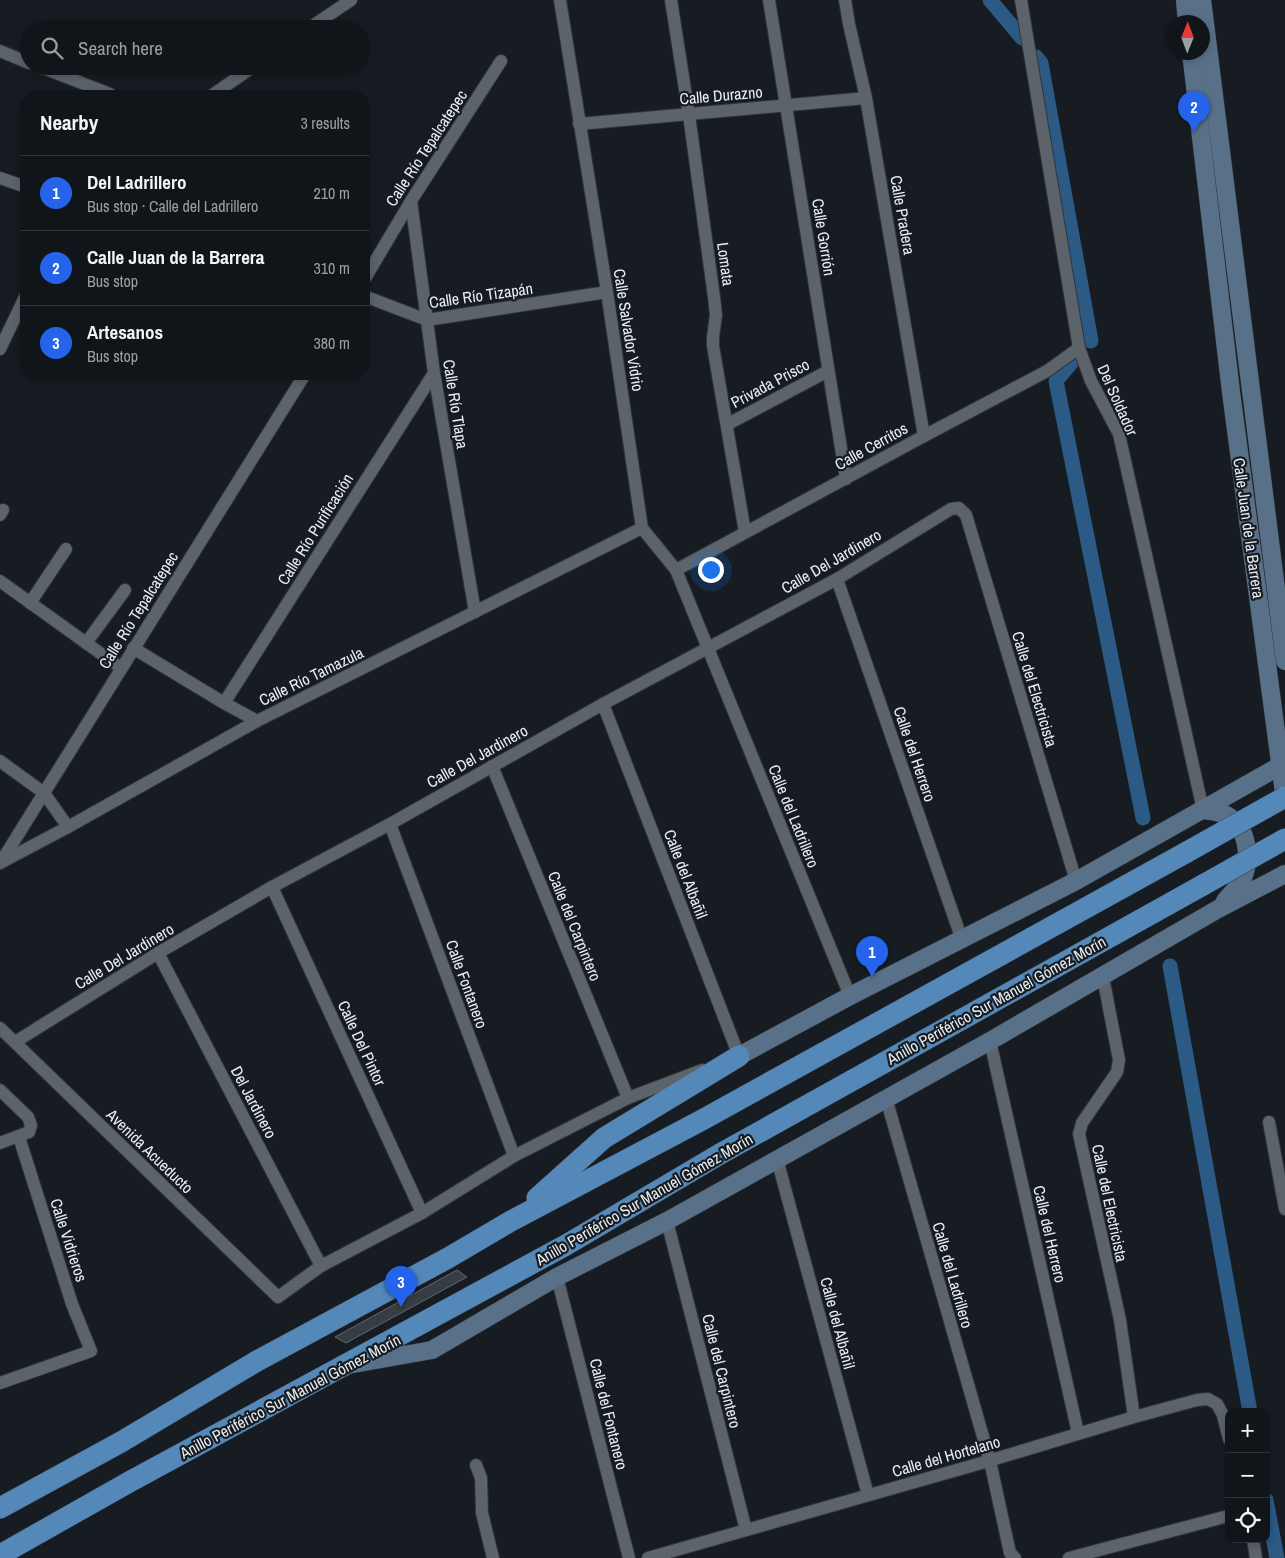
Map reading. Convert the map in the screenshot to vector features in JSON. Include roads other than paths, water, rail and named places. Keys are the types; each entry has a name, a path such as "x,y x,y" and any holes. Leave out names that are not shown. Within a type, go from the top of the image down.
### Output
{"highway":[{"path":"0,1508 121,1442 257,1361 448,1258 511,1221 702,1120 1285,798"},
{"name":"Anillo Periférico Sur Manuel Gómez Morín","path":"0,1554 566,1245 720,1154 1285,839"},
{"path":"511,1221 604,1138 739,1056"}],"main road":[{"path":"1185,0 1186,15"},
{"name":"Calle Juan de la Barrera","path":"1202,0 1285,660"},
{"name":"Calle Juan de la Barrera","path":"1192,60 1231,392 1283,764 1285,798"},
{"path":"1205,172 1224,170"},
{"path":"1218,283 1238,280"},
{"path":"1231,392 1251,390"},
{"path":"739,1056 850,996 1076,881 1283,764"},
{"path":"1203,810 1217,812 1232,819 1242,832 1248,850 1246,869 1240,883 1218,909"},
{"path":"348,1365 432,1350 557,1277 667,1221 990,1041 1218,909 1285,874"}],"street":[{"path":"318,20 334,5 351,0"},
{"name":"Calle Salvador Vidrio","path":"560,0 607,292 642,528"},
{"name":"Lomata","path":"671,0 715,306 716,315 712,337 745,532"},
{"name":"Calle Gorrión","path":"770,0 846,479"},
{"name":"Calle Pradera","path":"845,0 866,98 924,436"},
{"name":"Del Soldador","path":"1021,0 1079,348 1091,381 1119,434 1203,810"},
{"path":"0,51 20,59"},
{"name":"Calle Río Tepalcatepec","path":"370,270 411,201 501,61"},
{"path":"61,75 100,90"},
{"path":"220,90 241,75"},
{"name":"Calle Durazno","path":"580,124 866,98"},
{"path":"0,178 20,185"},
{"name":"Calle Río Tlapa","path":"411,201 434,373 475,612"},
{"name":"Calle Río Tizapán","path":"370,298 427,320 607,292"},
{"path":"0,350 4,336 20,306"},
{"name":"Calle Cerritos","path":"676,570 1047,372 1079,348"},
{"name":"Privada Prisco","path":"728,424 828,371"},
{"name":"Calle Río Purificación","path":"224,703 434,373"},
{"name":"Calle Río Tepalcatepec","path":"0,863 301,380"},
{"name":"Calle Del Jardinero","path":"15,1042 158,953 272,887 390,824 603,704 837,579 951,509 959,508"},
{"name":"Calle del Electricista","path":"959,508 966,515 1076,881"},
{"path":"642,528 676,570 708,648"},
{"name":"Calle Río Tamazula","path":"0,863 257,721 642,528"},
{"path":"30,603 66,549"},
{"name":"Calle del Herrero","path":"837,579 962,940"},
{"path":"0,581 121,668"},
{"path":"86,644 125,590"},
{"path":"133,648 257,721"},
{"name":"Calle del Ladrillero","path":"708,648 850,996"},
{"name":"Calle del Albañil","path":"603,704 739,1056"},
{"path":"0,761 44,793 68,827"},
{"name":"Calle del Carpintero","path":"492,766 628,1098"},
{"name":"Calle Fontanero","path":"390,824 514,1156"},
{"name":"Calle Del Pintor","path":"272,887 422,1213"},
{"name":"Del Jardinero","path":"158,953 321,1266"},
{"name":"Calle del Electricista","path":"1103,977 1119,1060 1118,1072 1082,1123 1079,1134 1120,1320 1134,1417"},
{"name":"Avenida Acueducto","path":"0,1028 278,1297 321,1266"},
{"name":"Calle del Herrero","path":"990,1041 1078,1434"},
{"path":"321,1266 422,1213 514,1156 628,1098 739,1056"},
{"path":"0,1090 28,1117 31,1124 29,1132 0,1143"},
{"name":"Calle del Ladrillero","path":"886,1098 990,1461 1011,1556"},
{"path":"1269,1122 1282,1174 1285,1209"},
{"name":"Calle Vidrieros","path":"0,1383 91,1351 72,1304 19,1137"},
{"name":"Calle del Albañil","path":"777,1159 868,1495"},
{"name":"Calle del Carpintero","path":"667,1221 746,1530"},
{"name":"Calle del Fontanero","path":"557,1277 629,1558"},
{"name":"Calle del Hortelano","path":"648,1558 1197,1400 1208,1399 1217,1404 1225,1423"},
{"path":"476,1465 481,1478 482,1513 493,1558"},
{"path":"1069,1558 1225,1517"},
{"path":"1254,1543 1256,1558"}],"waterway":[{"path":"990,0 1022,38"},
{"path":"1036,57 1041,63 1091,341"},
{"path":"1072,362 1056,381 1143,818"},
{"path":"1170,966 1249,1408"},
{"path":"1270,1521 1277,1558"}],"place":[{"name":"Calle Juan de la Barrera","path":"1194,132"},
{"name":"Del Ladrillero","path":"872,977"},
{"name":"Artesanos","path":"401,1307"}]}
